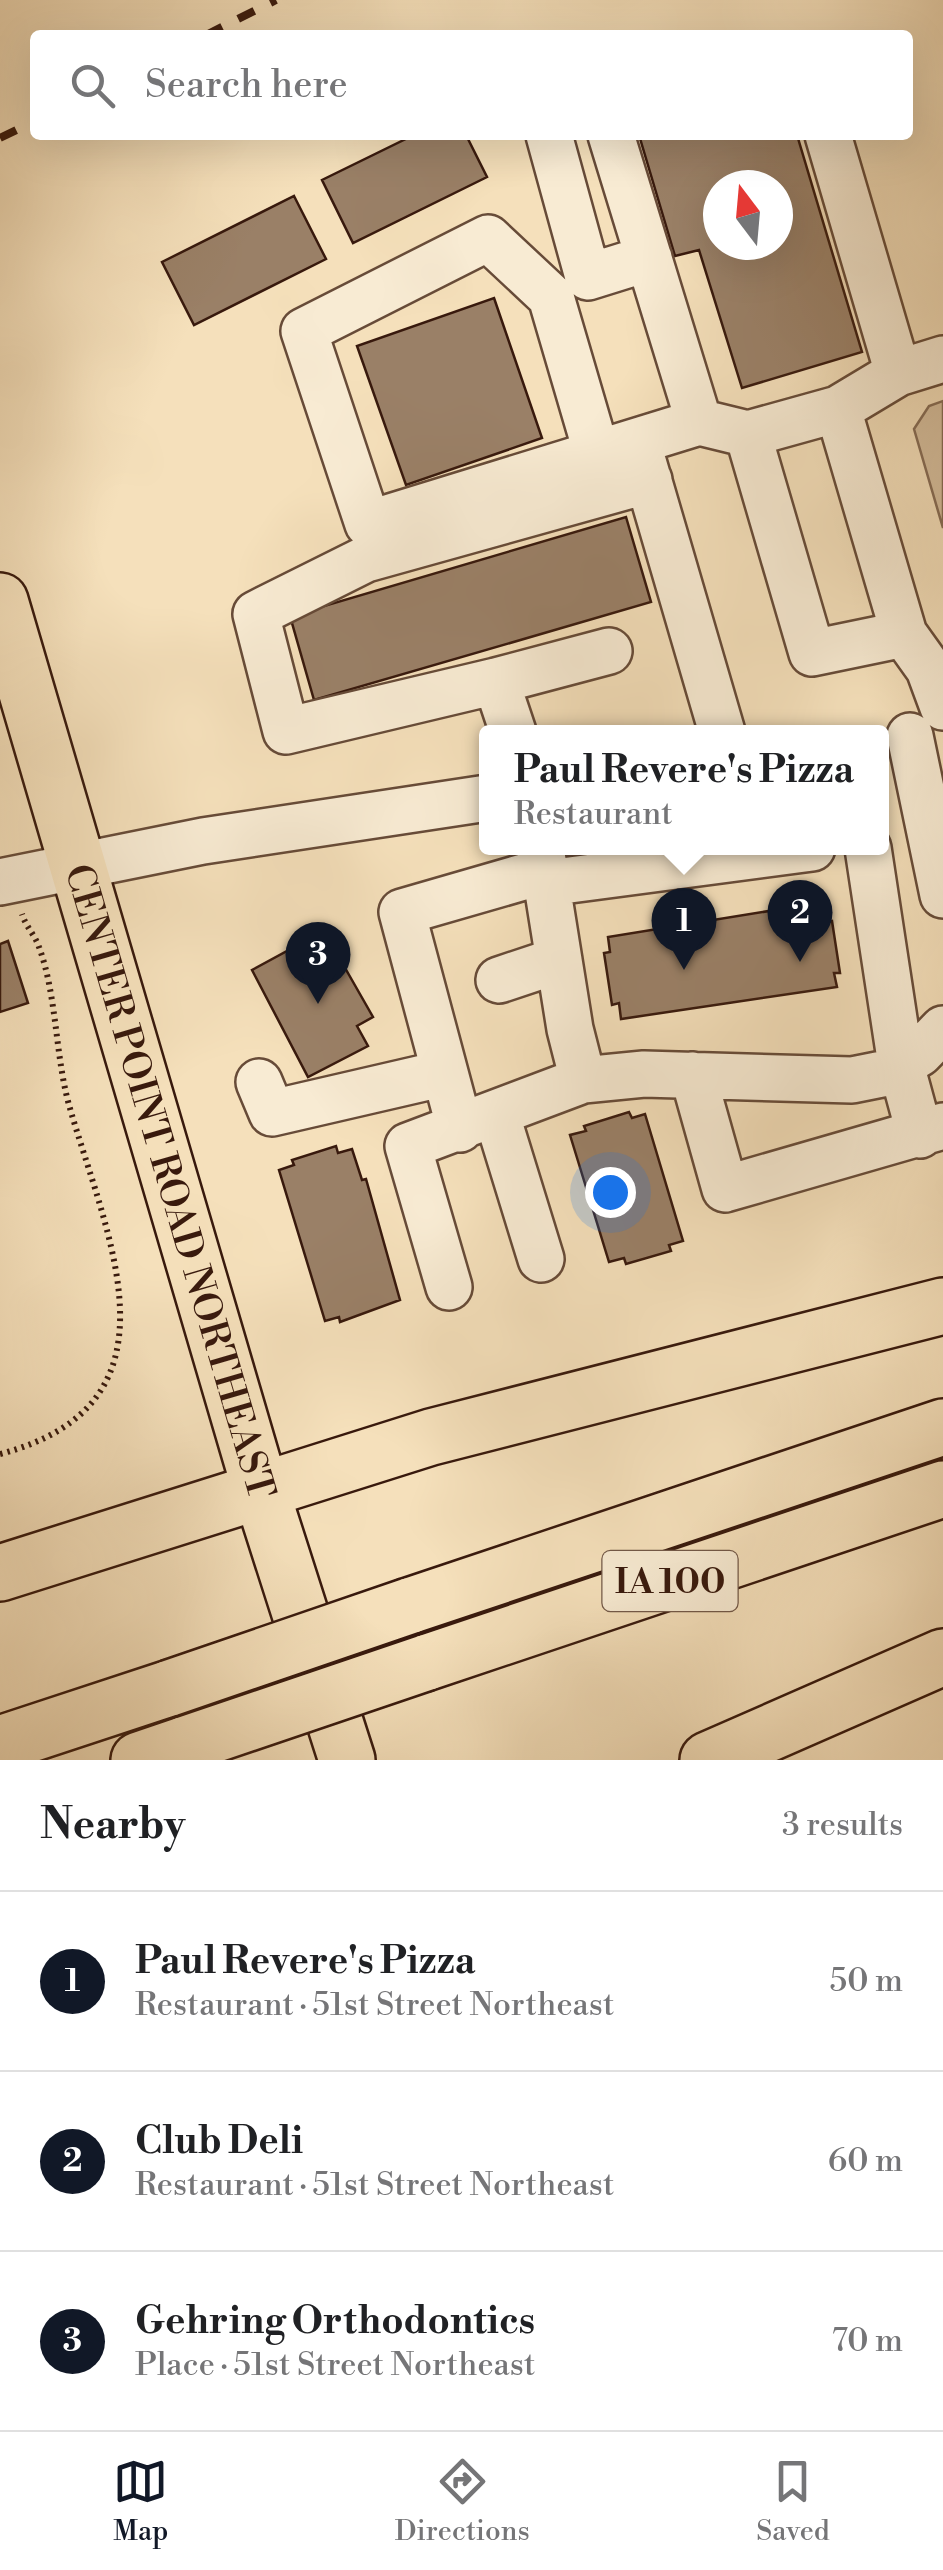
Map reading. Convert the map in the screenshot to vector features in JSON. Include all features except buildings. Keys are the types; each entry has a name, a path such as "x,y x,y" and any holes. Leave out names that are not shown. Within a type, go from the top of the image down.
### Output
{"main road":[{"name":"CENTER POINT ROAD NORTHEAST","path":"0,601 261,1491 346,1760"},
{"path":"0,1573 431,1437 943,1306"},
{"name":"IA 100","path":"0,1744 943,1427"},
{"name":"IA 100","path":"163,1752 943,1490"},
{"path":"708,1760 943,1657"}],"street":[{"path":"550,140 588,277 649,258"},
{"path":"613,140 699,422"},
{"path":"829,140 898,373"},
{"path":"628,458 368,524 304,331 488,238 551,297 628,458 720,725"},
{"path":"609,651 286,731 256,614 366,560 628,458 699,422 748,434 838,409 898,373 943,360"},
{"path":"838,409 904,634 929,669 919,728 943,894"},
{"path":"748,434 812,653 904,634"},
{"path":"496,681 511,725"},
{"path":"11,899 79,863 479,799"},
{"path":"889,837 935,830"},
{"path":"541,1259 478,1122 445,1073 402,912 544,867 713,855"},
{"path":"693,1075 726,1189 931,1131 900,1065 869,855"},
{"path":"544,867 583,1080"},
{"path":"499,980 559,960"},
{"path":"448,1287 408,1146 583,1080 644,1074 852,1080 887,1073 943,1029"},
{"path":"259,1082 272,1113 445,1073"}],"path":[{"path":"0,1454 46,1440 80,1415 102,1387 122,1337 118,1270 68,1100 39,945 11,899"}],"shaded area":[{"path":"943,401 943,528 914,429 929,406"}],"railway":[{"path":"216,30 276,0"},
{"path":"0,138 30,123"}],"place":[{"name":"Club Deli","path":"800,962"},
{"name":"Paul Revere's Pizza","path":"684,970"},
{"name":"Gehring Orthodontics","path":"318,1004"}]}
